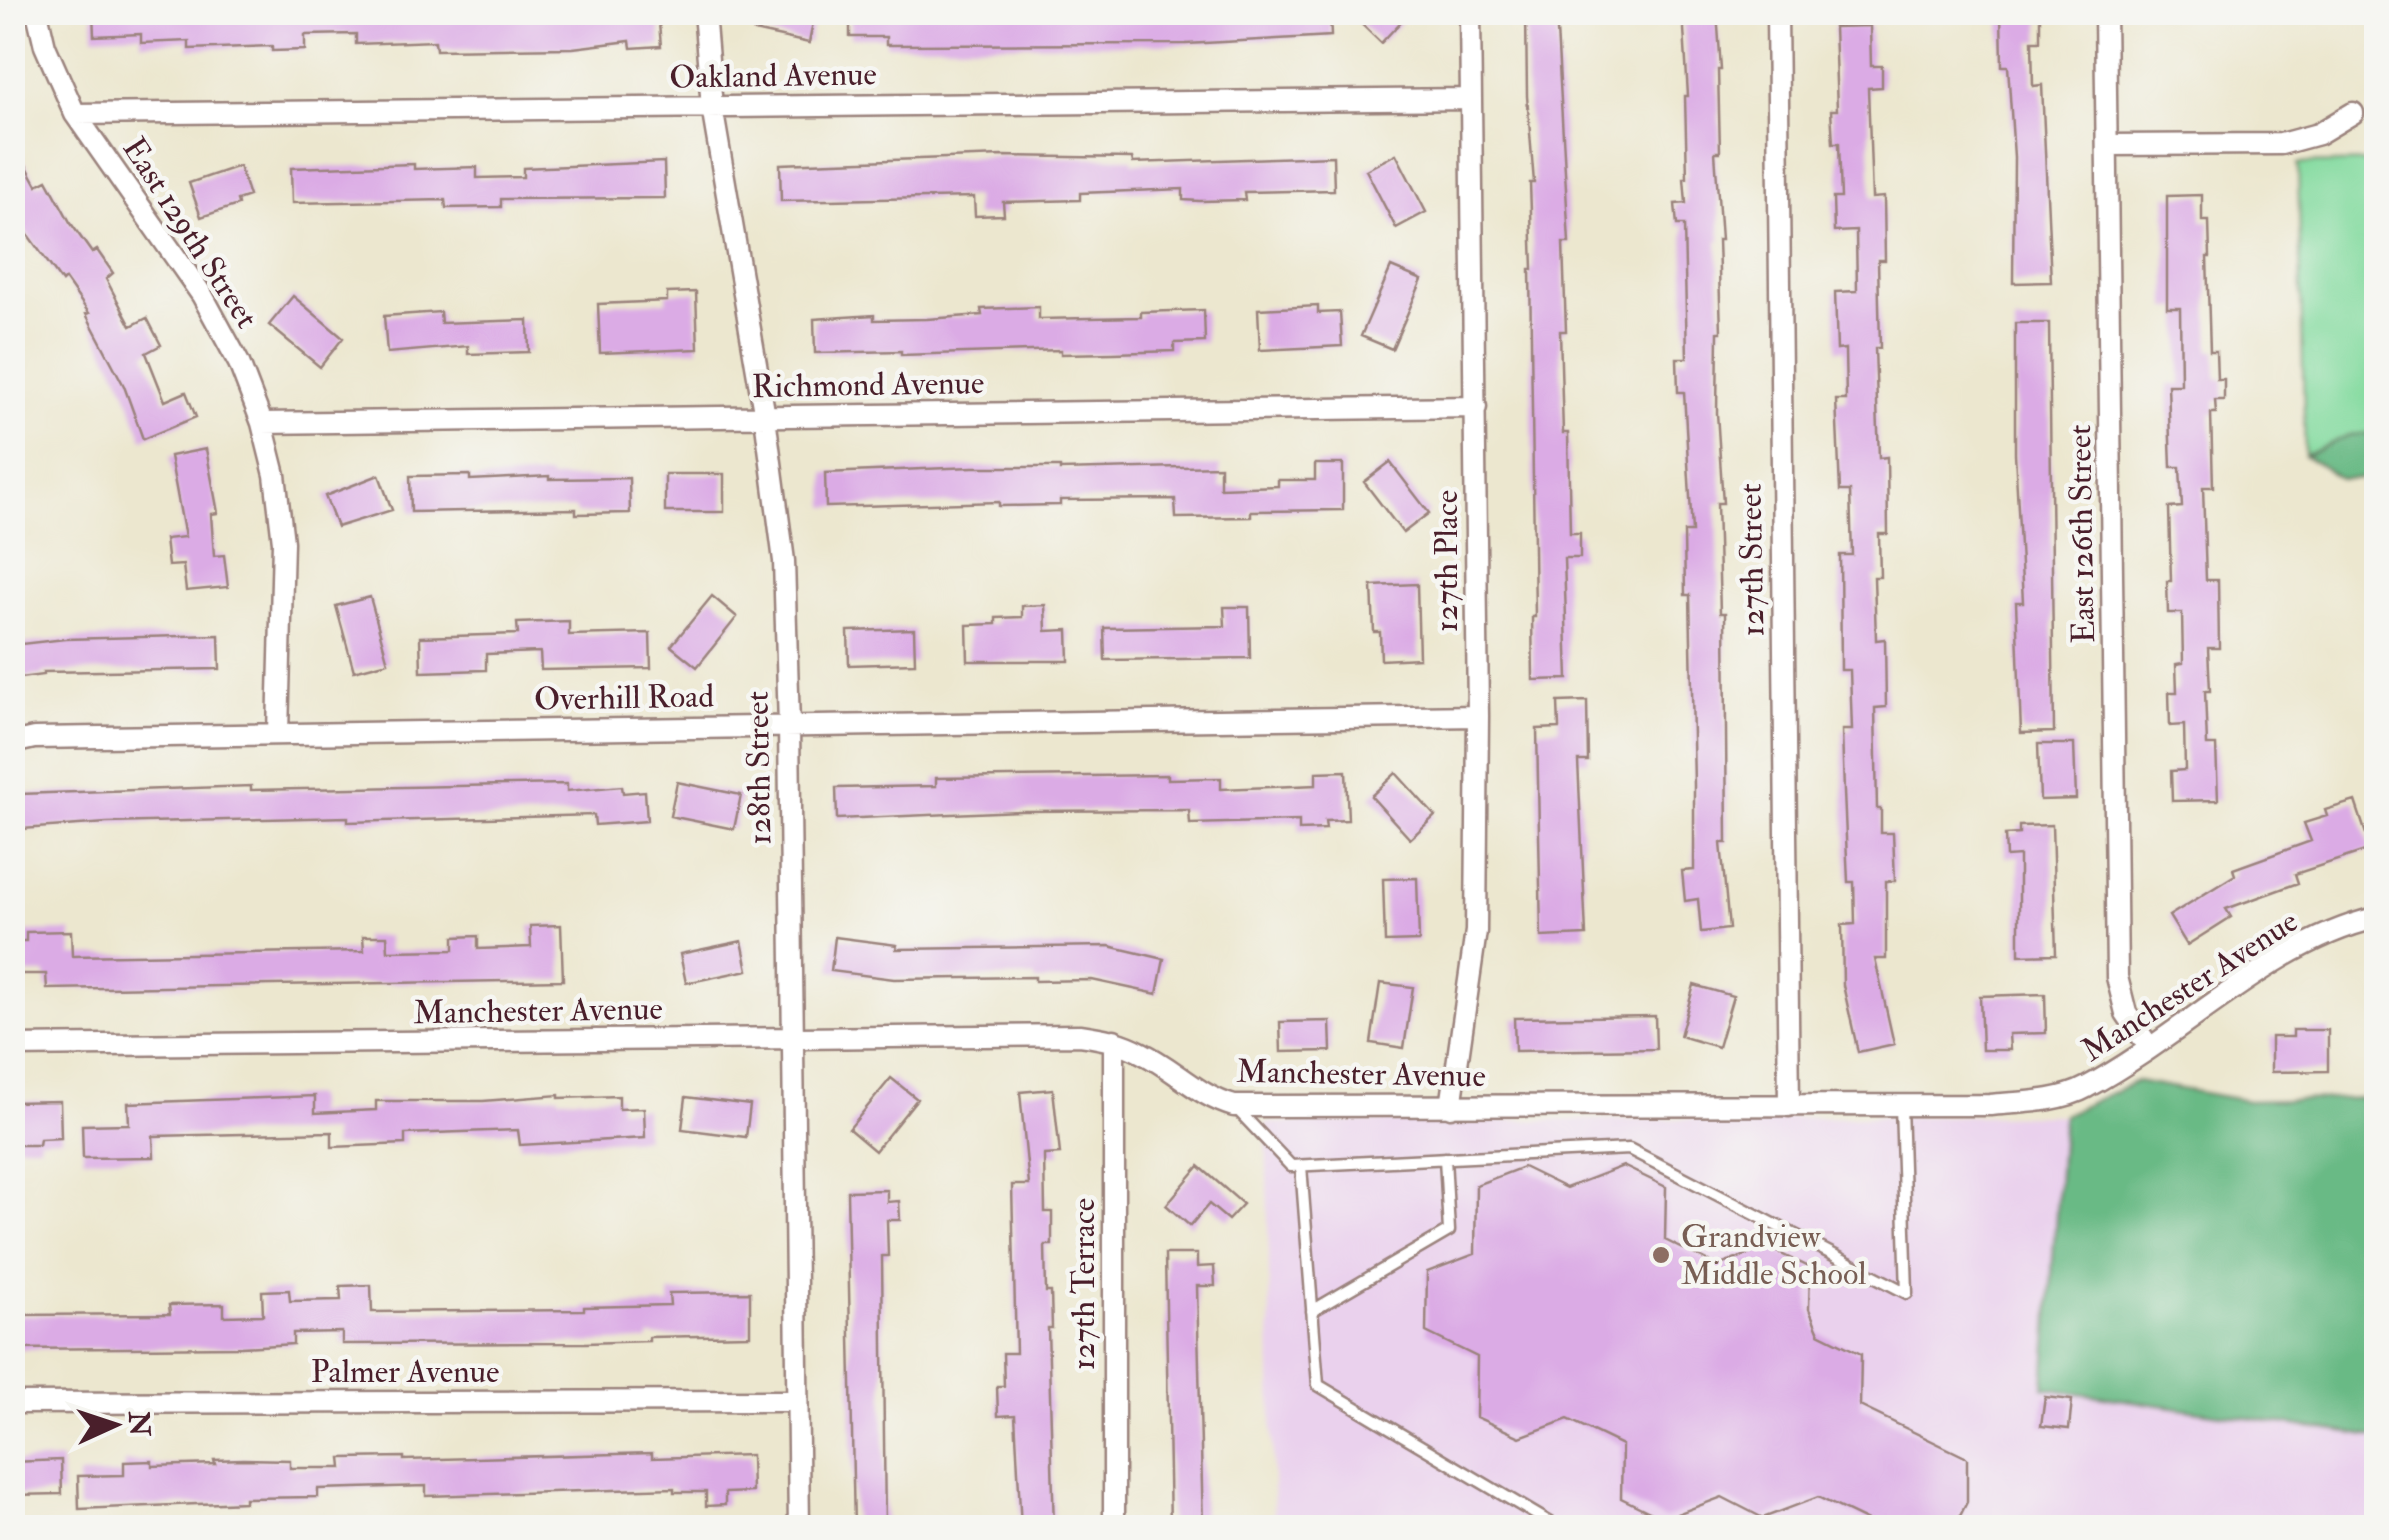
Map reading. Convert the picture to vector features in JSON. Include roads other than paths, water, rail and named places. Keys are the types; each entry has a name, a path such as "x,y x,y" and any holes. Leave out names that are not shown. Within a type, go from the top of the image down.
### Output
{"street":[{"name":"East 129th Street","path":"36,12 75,114 202,294 239,363 262,423 275,476 283,542 278,733"},
{"name":"128th Street","path":"704,12 712,107 765,417 784,562 799,1528"},
{"name":"127th Place","path":"1451,1107 1476,932 1476,407 1470,12"},
{"name":"127th Street","path":"1777,12 1789,1106"},
{"name":"East 126th Street","path":"2105,12 2117,977 2126,1014 2148,1047"},
{"name":"Oakland Avenue","path":"75,114 1471,100"},
{"path":"2107,146 2281,144 2318,134 2353,113"},
{"name":"Richmond Avenue","path":"262,423 1476,407"},
{"name":"Overhill Road","path":"12,744 34,738 278,733 1478,716"},
{"name":"Manchester Avenue","path":"12,1046 1080,1034 1114,1040 1146,1054 1212,1100 1234,1106 1990,1105 2036,1101 2084,1089 2309,942 2353,923 2376,918"},
{"name":"127th Terrace","path":"1114,1040 1114,1528"},
{"name":"Palmer Avenue","path":"12,1404 798,1401"}],"lane":[{"path":"1234,1106 1292,1166 1629,1148 1907,1293 1902,1106"},
{"path":"1312,1311 1449,1232 1445,1158"},
{"path":"1300,1166 1318,1385 1560,1528"}],"place":[{"name":"Grandview Middle School","path":"1661,1255"}]}
